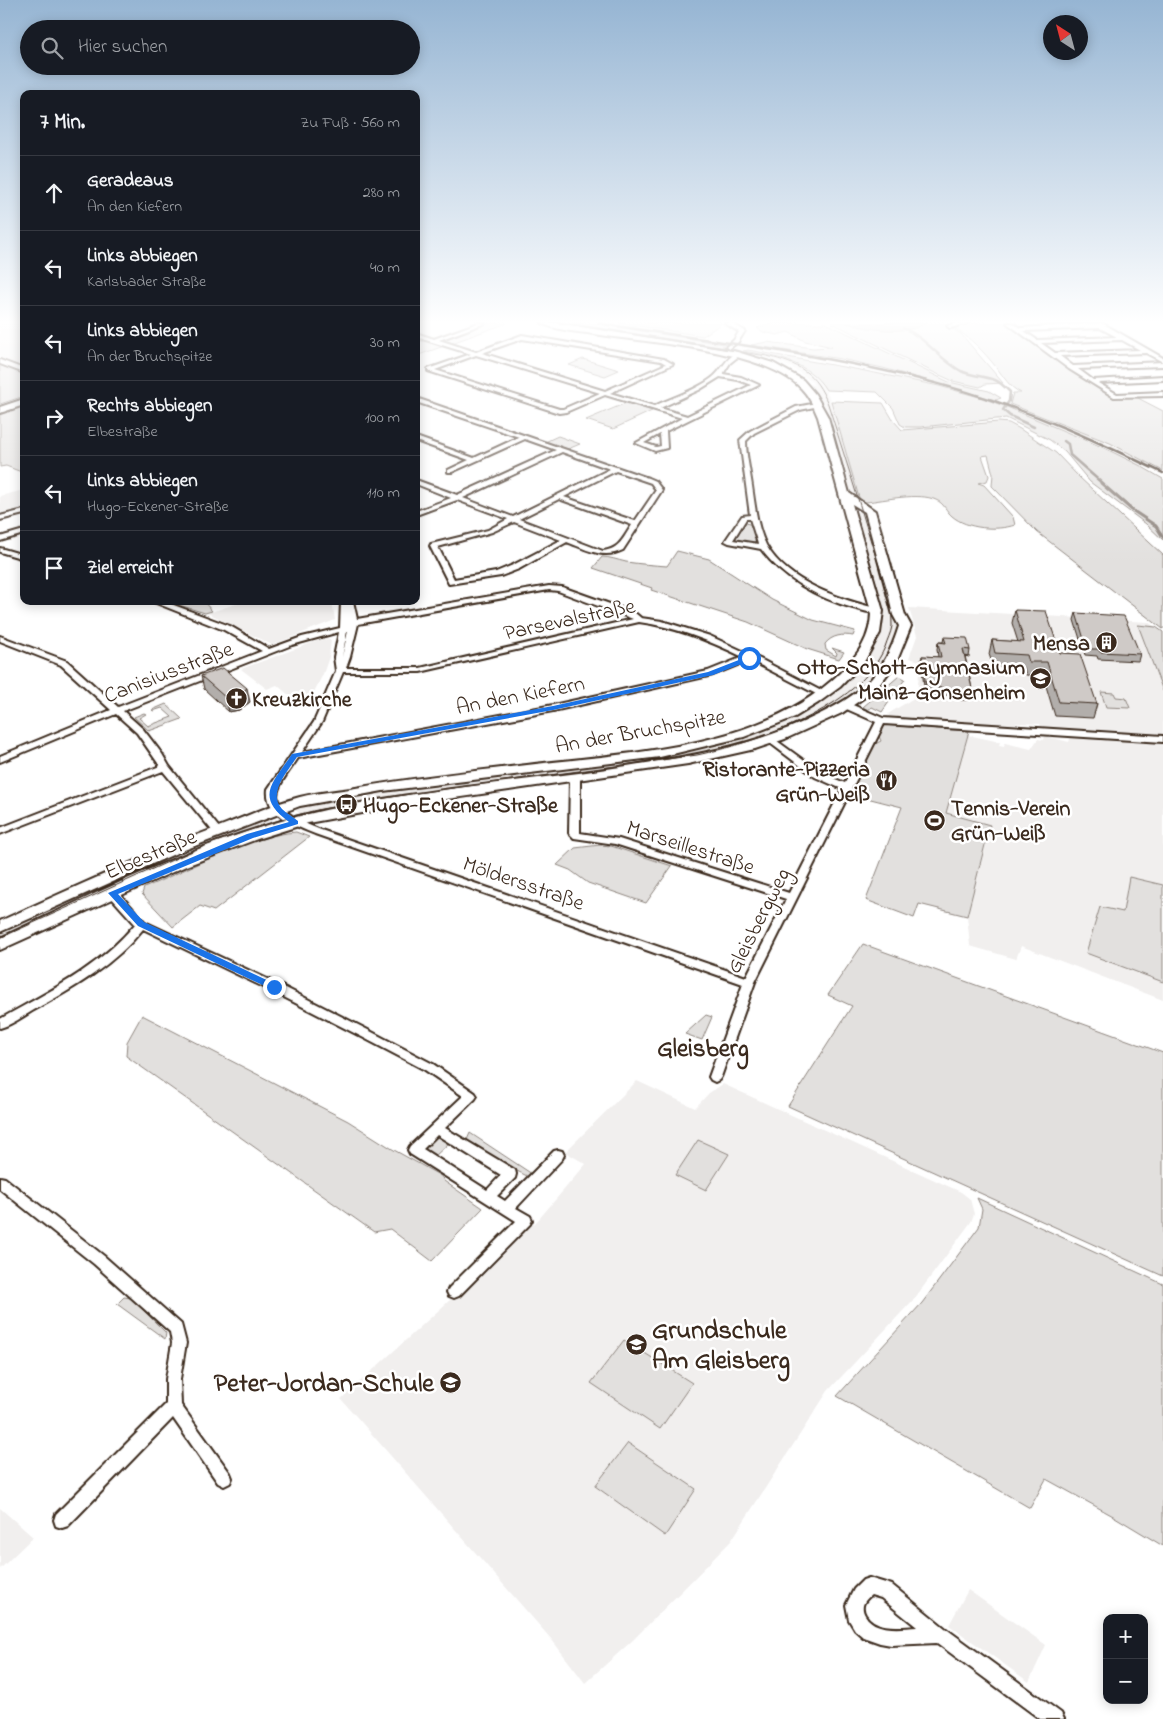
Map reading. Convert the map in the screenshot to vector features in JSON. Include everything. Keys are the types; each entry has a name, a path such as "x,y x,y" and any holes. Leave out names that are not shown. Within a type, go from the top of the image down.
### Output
{"main road":[{"path":"0,410 20,403"},
{"name":"An der Bruchspitze","path":"287,816 302,801 339,794 660,753 698,746 743,733 776,720 823,694 843,679 861,658 872,639 877,624 877,610 851,512 817,405"},
{"path":"846,495 858,501 870,511"},
{"path":"851,512 857,509 870,511"},
{"name":"An der Bruchspitze","path":"323,816 423,797 575,778 696,760 770,740 802,727 845,705 866,691 886,668 905,626 899,615 870,511"},
{"name":"Elbestraße","path":"0,945 113,893 233,843 287,816"},
{"name":"Elbestraße","path":"0,927 217,831 287,816 323,816"}],"street":[{"path":"420,484 512,520 602,552 613,552 620,548 659,490 653,482 616,468 425,403"},
{"path":"531,403 555,411 564,411 581,403"},
{"path":"640,403 687,418"},
{"path":"655,408 665,403"},
{"path":"663,430 718,403"},
{"path":"806,403 752,432 743,440 754,518 764,547 790,574 824,594 863,609 877,610"},
{"path":"812,403 817,405"},
{"path":"798,408 817,405"},
{"path":"450,471 525,437"},
{"path":"420,439 475,460"},
{"path":"420,512 457,498 562,450"},
{"path":"566,540 516,567 498,574 452,582 434,546 490,531 616,468"},
{"path":"559,497 636,524"},
{"path":"0,518 20,513"},
{"path":"754,518 744,518 729,541 764,547"},
{"path":"0,539 20,533"},
{"path":"0,550 20,556"},
{"name":"Canisiusstraße","path":"0,759 118,710 269,652 348,626 549,588 559,589 632,615 639,620"},
{"path":"166,605 227,628 269,652"},
{"path":"287,816 272,792 318,722 339,670 336,658 348,626 352,608 350,605"},
{"name":"Parsevalstraße","path":"339,670 420,670 639,620 658,621 696,634 823,694"},
{"path":"0,638 64,663 118,710 140,731 164,767 217,831"},
{"name":"An den Kiefern","path":"295,756 562,706 710,673 749,658"},
{"path":"845,705 880,721 1163,739"},
{"name":"Gleisbergweg","path":"715,1077 749,982 880,721"},
{"path":"770,740 818,775 848,788"},
{"path":"0,831 164,767"},
{"name":"Marseillestraße","path":"575,778 574,833 577,836 616,841 792,898"},
{"name":"Möldersstraße","path":"287,816 327,835 749,982"},
{"path":"113,893 141,924 274,987 366,1034 429,1067 471,1096 414,1150 525,1220 454,1292"},
{"path":"0,1024 78,979 115,953 131,938 141,924"},
{"path":"436,1129 510,1174 488,1197"},
{"path":"507,1208 558,1155"},
{"path":"0,1182 99,1260 176,1329 179,1343 173,1379 174,1407 224,1478"},
{"path":"62,1520 174,1407"},
{"path":"939,1634 889,1637 870,1632 858,1624 854,1609 858,1594 870,1586 886,1591 939,1634 1055,1719"}],"shaded area":[{"path":"625,403 652,411 613,429 586,420"},
{"path":"821,403 832,403 860,500 850,494"},
{"path":"832,403 883,403 893,420 902,430 999,422 1009,423 1056,453 1079,477 1163,555 1163,629 1037,532 992,486 993,474 988,455 982,456 989,476 987,481 978,483 984,485 1013,517 1015,525 1000,528 982,528 966,524 952,516 939,501 929,498 911,497 860,501"},
{"path":"888,403 996,403 1102,447 1139,465 1163,479 1163,540 1146,524 1090,482 1065,452 1050,440 1006,418 905,427 900,424 893,408"},
{"path":"1148,403 1163,411 1163,471 1110,443 1010,404"},
{"path":"1011,405 1120,449 1163,472 1163,475 1085,436 1007,406"},
{"path":"20,407 20,471 6,466 0,467 0,413"},
{"path":"558,436 580,444 568,449 545,442"},
{"path":"20,491 20,510 0,515 0,496"},
{"path":"864,511 896,615 897,634 888,658 873,678 830,710 794,728 699,756 302,816 296,810 298,805 384,790 439,786 679,753 748,736 802,713 832,694 853,676 870,654 879,632 883,612 878,585 856,513"},
{"path":"743,524 752,525 756,540 754,542 749,543 735,539"},
{"path":"677,551 709,559 772,600 813,620 855,631 853,636 838,636 825,644 826,650 836,656 837,653 832,648 844,652 839,659 807,649 748,622 651,590 652,588 593,568 602,557 626,562 667,566"},
{"path":"179,605 207,605 212,611 205,613"},
{"path":"233,605 333,605 335,620 272,645 208,613"},
{"name":"Otto-Schott-Gymnasium Mainz-Gonsenheim","path":"909,608 1148,622 1163,632 1163,736 1041,727 1040,724 1016,723 1014,727 891,718 888,714 917,696 920,661 909,658 917,636"},
{"path":"1138,625 1156,627 1163,632 1163,691"},
{"path":"322,639 331,640 329,657 307,706 297,706 297,702 277,685 267,689 241,669"},
{"path":"899,676 905,679 882,712 872,707 868,710 863,707"},
{"path":"1101,692 1114,693 1116,697 1126,698 1130,708 1106,707"},
{"path":"166,704 182,719 149,731 134,717 146,714 139,718 148,726 172,717 162,708 152,710"},
{"name":"Tennis-Verein Grün-Weiß","path":"882,725 969,731 946,813 990,825 967,916 919,904 914,918 866,900 902,807 851,794 873,745 881,741 878,734"},
{"path":"968,735 1000,742 999,745 1004,746 1005,743 1031,749 1038,739 1044,740 1045,736 1069,742 1071,736 1163,743 1163,1000 1021,946 1016,959 970,946 967,916 990,826 946,813"},
{"path":"266,818 271,821 268,826 121,883 120,881 120,878 176,852"},
{"path":"296,832 309,837 214,911 200,906 173,927 142,894 144,888 219,854 260,839"},
{"path":"600,845 611,846 672,866 646,903 588,883 570,870 557,865 575,848"},
{"path":"1129,877 1163,885 1163,982 1086,953 1100,907 1123,912"},
{"path":"91,890 99,893 0,941 0,932"},
{"path":"863,944 1163,1053 1163,1276 788,1106 852,1006 828,995"},
{"path":"142,1015 348,1121 394,1150 441,1176 444,1181 483,1208 432,1261 390,1229 374,1232 126,1056 127,1042"},
{"path":"706,1015 712,1017 702,1040 685,1034"},
{"name":"Grundschule Am Gleisberg","path":"637,1081 695,1108 709,1093 723,1084 961,1192 970,1199 974,1214 971,1222 915,1298 828,1391 731,1541 633,1640 585,1683 552,1640 341,1399 538,1220 586,1164 565,1152"},
{"path":"470,1133 532,1174 529,1177 469,1147 467,1140"},
{"path":"438,1135 449,1143 434,1157 422,1149 434,1136"},
{"path":"698,1140 729,1154 706,1190 675,1175"},
{"path":"977,1198 1163,1284 1163,1546 1046,1479 1030,1508 837,1396 922,1303 979,1227 982,1209"},
{"path":"124,1297 131,1298 166,1333 165,1339 117,1304"},
{"path":"624,1340 692,1383 660,1429 591,1383"},
{"path":"628,1443 696,1489 665,1536 595,1486"},
{"path":"0,1508 33,1537 0,1569"},
{"path":"968,1590 1046,1645 1029,1682 949,1625"}],"building":[{"path":"1015,610 1046,611 1060,653 1080,654 1097,704 1059,702 1047,662 1029,662 1027,655 995,653 992,640 1024,642"},
{"name":"Mensa","path":"1076,613 1124,616 1140,654 1100,652 1098,649 1087,649"},
{"path":"944,637 967,638 970,650 963,649 973,693 961,693 960,689 926,687 922,656 941,657 938,642 946,643"},
{"path":"223,668 247,688 237,696 226,698 201,676"}],"waterway":[{"path":"1008,403 1003,410 1010,416 1034,427"},
{"path":"1064,441 1068,444 1070,455 1103,484"},
{"path":"1101,483 1132,510 1156,526 1163,537"}],"tram line":[{"path":"0,938 201,847 288,817 321,809 416,793 697,755 776,731 830,705 853,688 872,669 885,647 891,631 892,616 885,585 828,403"}],"railway":[{"path":"1000,403 1091,439 1163,473"}],"place":[{"name":"Mensa","path":"1106,642"},
{"name":"Otto-Schott-Gymnasium Mainz-Gonsenheim","path":"1041,679"},
{"name":"Kreuzkirche","path":"236,698"},
{"name":"Ristorante-Pizzeria Grün-Weiß","path":"886,781"},
{"name":"Hugo-Eckener-Straße","path":"347,804"},
{"name":"Tennis-Verein Grün-Weiß","path":"935,820"},
{"name":"Grundschule Am Gleisberg","path":"636,1344"},
{"name":"Peter-Jordan-Schule","path":"450,1382"}],"district":[{"name":"Gleisberg","path":"703,1047"}],"route":[{"path":"274,987 141,924 113,893 250,836 295,822 278,809 272,792 295,756 553,708 710,673 749,658"}]}
